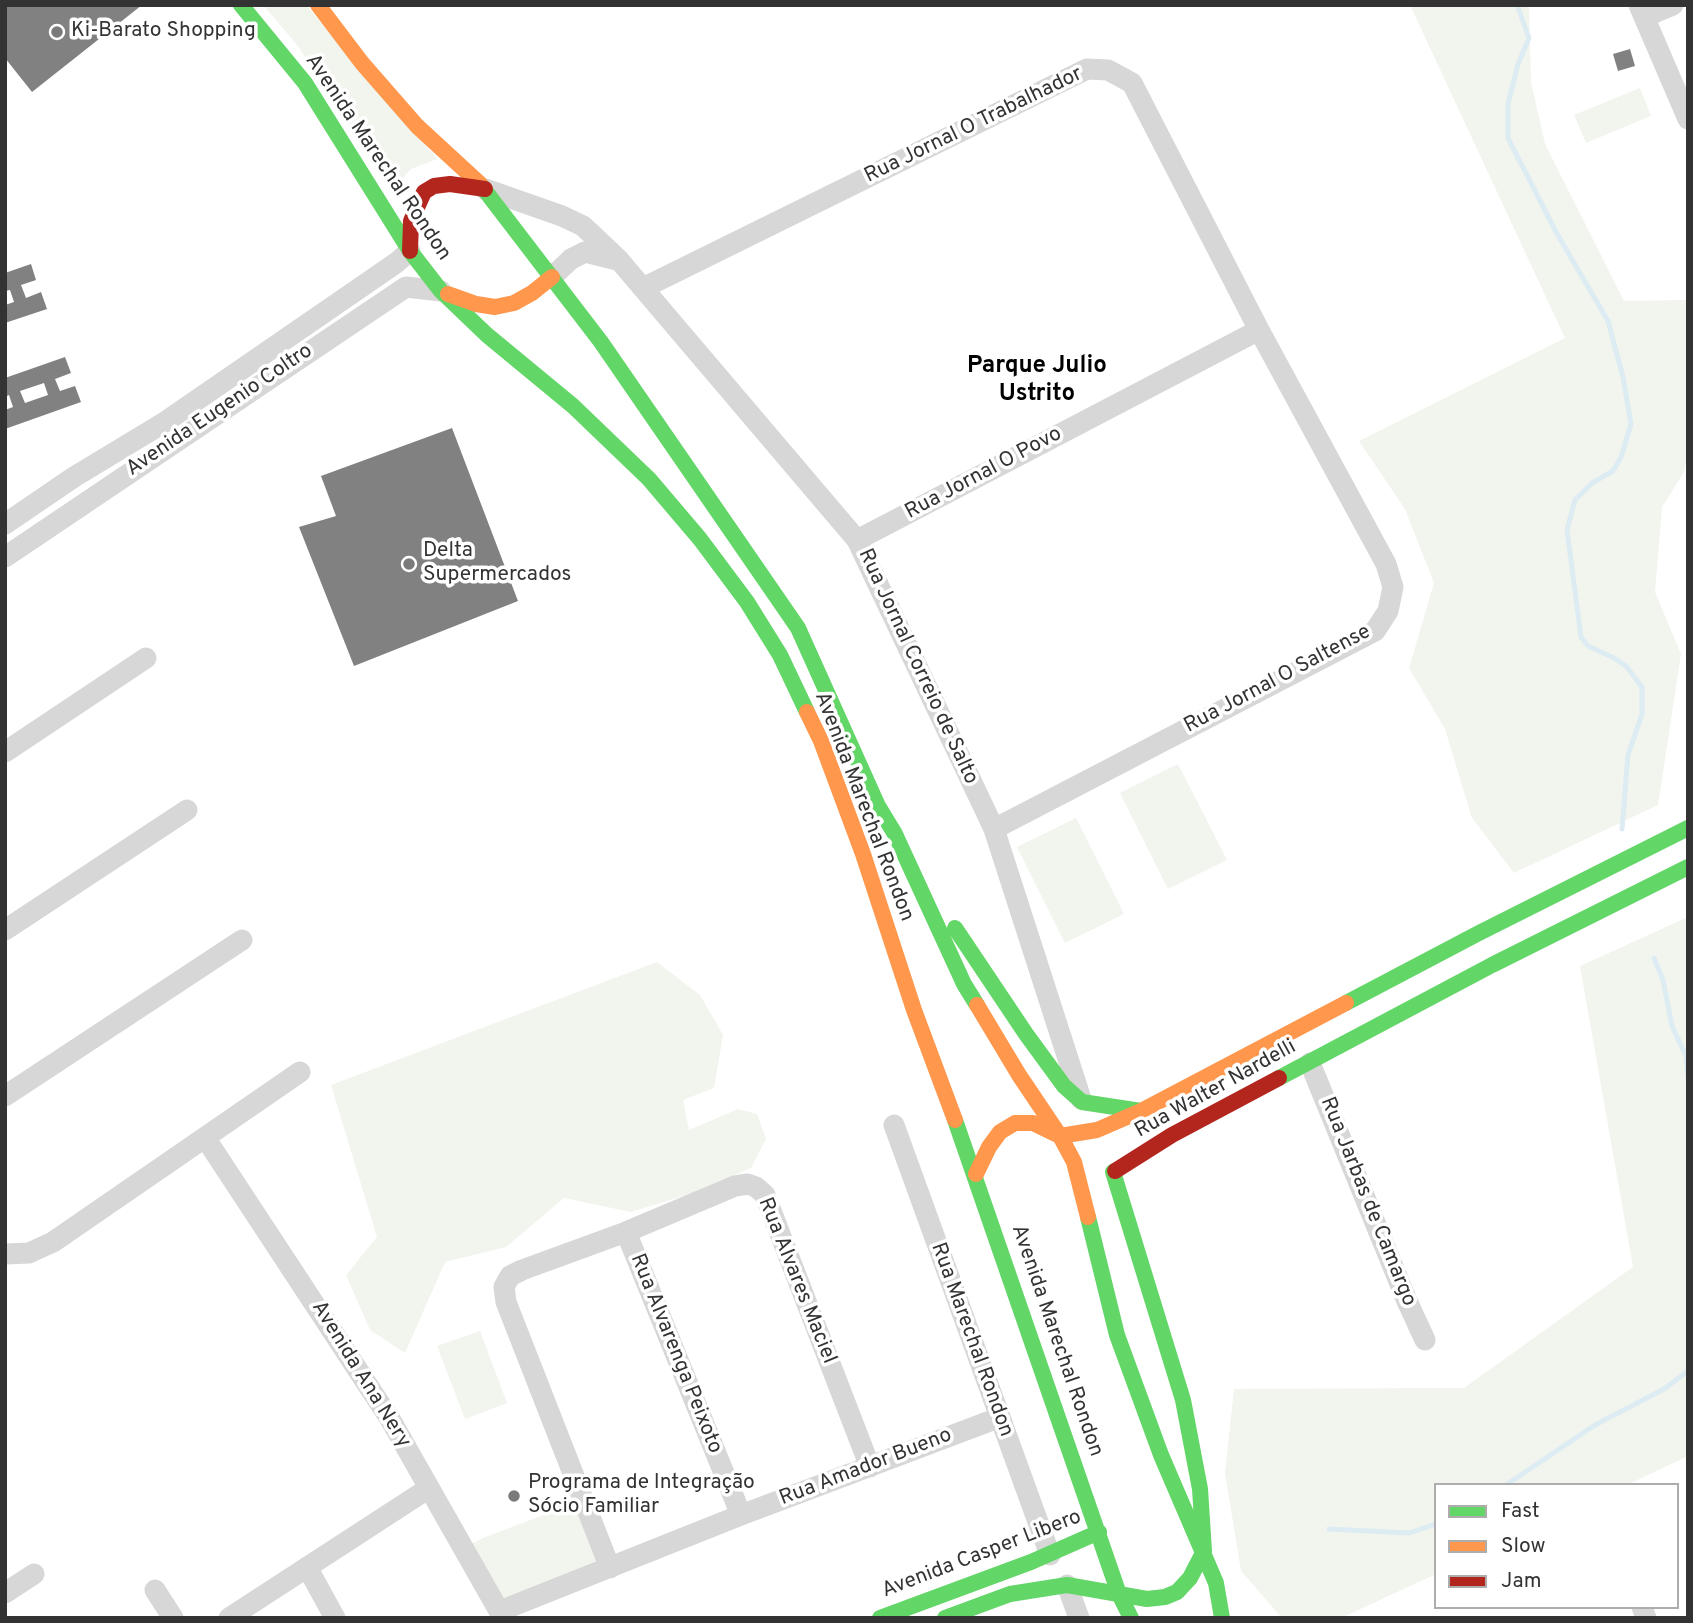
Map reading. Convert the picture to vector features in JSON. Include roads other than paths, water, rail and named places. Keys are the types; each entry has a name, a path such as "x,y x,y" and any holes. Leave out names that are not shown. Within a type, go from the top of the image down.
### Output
{"main road":[{"name":"Avenida Marechal Rondon","path":"241,5 306,83 410,251 441,292 487,335 573,407 649,479 700,539 747,602 780,655 825,753 863,854 914,1010 976,1174 1119,1594 1131,1618"},
{"name":"Avenida Marechal Rondon","path":"318,5 362,63 417,126 485,189 601,342 798,628 878,806 895,834 964,984 1074,1162 1117,1335 1161,1455 1216,1583 1222,1618"},
{"path":"410,251 411,221 424,192 434,186 450,184 485,189"},
{"path":"514,303 523,277 526,244"},
{"path":"441,292 476,304 495,307 514,303 552,277"},
{"name":"Rua Walter Nardelli","path":"1060,1136 1097,1130 1141,1111 1479,933 1688,828"},
{"path":"895,834 1026,1034 1064,1086 1082,1102 1119,1110 1141,1111"},
{"name":"Rua Walter Nardelli","path":"1204,1551 1200,1489 1183,1400 1113,1172 1172,1135 1492,965 1688,867"},
{"path":"976,1174 989,1147 1000,1132 1015,1123 1032,1123 1060,1136"},
{"name":"Avenida Casper Libero","path":"880,1618 1049,1555 1099,1532"},
{"path":"945,1618 1010,1594 1067,1585 1147,1599 1165,1597 1177,1592 1190,1578 1204,1551"}],"street":[{"path":"1673,5 1642,11 1688,119"},
{"name":"Rua Jornal O Trabalhador","path":"643,288 1065,79 1087,69 1108,70 1132,83 1259,330"},
{"name":"Rua Jornal Correio de Salto","path":"485,189 583,226 619,260 857,540 994,829 1082,1102"},
{"name":"Avenida Eugenio Coltro","path":"5,524 165,422 410,251"},
{"path":"552,277 571,259 585,253 619,260"},
{"name":"Avenida Eugenio Coltro","path":"5,557 406,288 441,292"},
{"name":"Rua Jornal O Povo","path":"857,540 1259,330"},
{"name":"Rua Jornal O Saltense","path":"994,829 1375,631 1388,611 1393,587 1386,564 1259,330"},
{"path":"165,422 180,438"},
{"path":"5,752 146,658"},
{"path":"5,930 187,810"},
{"path":"5,1096 242,940"},
{"name":"Rua Jarbas de Camargo","path":"1310,1063 1425,1340"},
{"path":"5,1254 29,1253 53,1242 300,1072"},
{"name":"Rua Marechal Rondon","path":"894,1125 1049,1555"},
{"name":"Avenida Ana Nery","path":"206,1139 383,1408 502,1614"},
{"name":"Rua Alvares Maciel","path":"610,1567 506,1302 504,1287 510,1276 522,1270 626,1232 735,1186 748,1184 765,1195 870,1466"},
{"name":"Rua Alvarenga Peixoto","path":"626,1232 741,1515"},
{"name":"Rua Amador Bueno","path":"502,1614 741,1515 998,1418"},
{"path":"229,1618 429,1488"},
{"path":"307,1567 335,1618"},
{"path":"5,1593 34,1574"},
{"path":"1067,1585 1079,1618"},
{"path":"155,1590 173,1618"}],"waterway":[{"path":"1517,5 1529,38 1518,64 1508,104 1508,138 1556,232 1608,321 1623,377 1631,424 1621,457 1613,471 1592,483 1575,500 1567,530 1581,637 1588,646 1626,666 1642,687 1642,714 1628,755 1622,829"},
{"path":"1654,958 1663,980 1672,1026 1686,1056 1688,1078"},
{"path":"1509,1483 1595,1425 1664,1389 1688,1371"},
{"path":"1329,1529 1409,1533 1434,1525"}],"place":[{"name":"Ki-Barato Shopping","path":"57,32"},
{"name":"Delta Supermercados","path":"409,564"},
{"name":"Programa de Integração Sócio Familiar","path":"514,1496"}],"district":[{"name":"Parque Julio Ustrito","path":"1037,381"}]}
